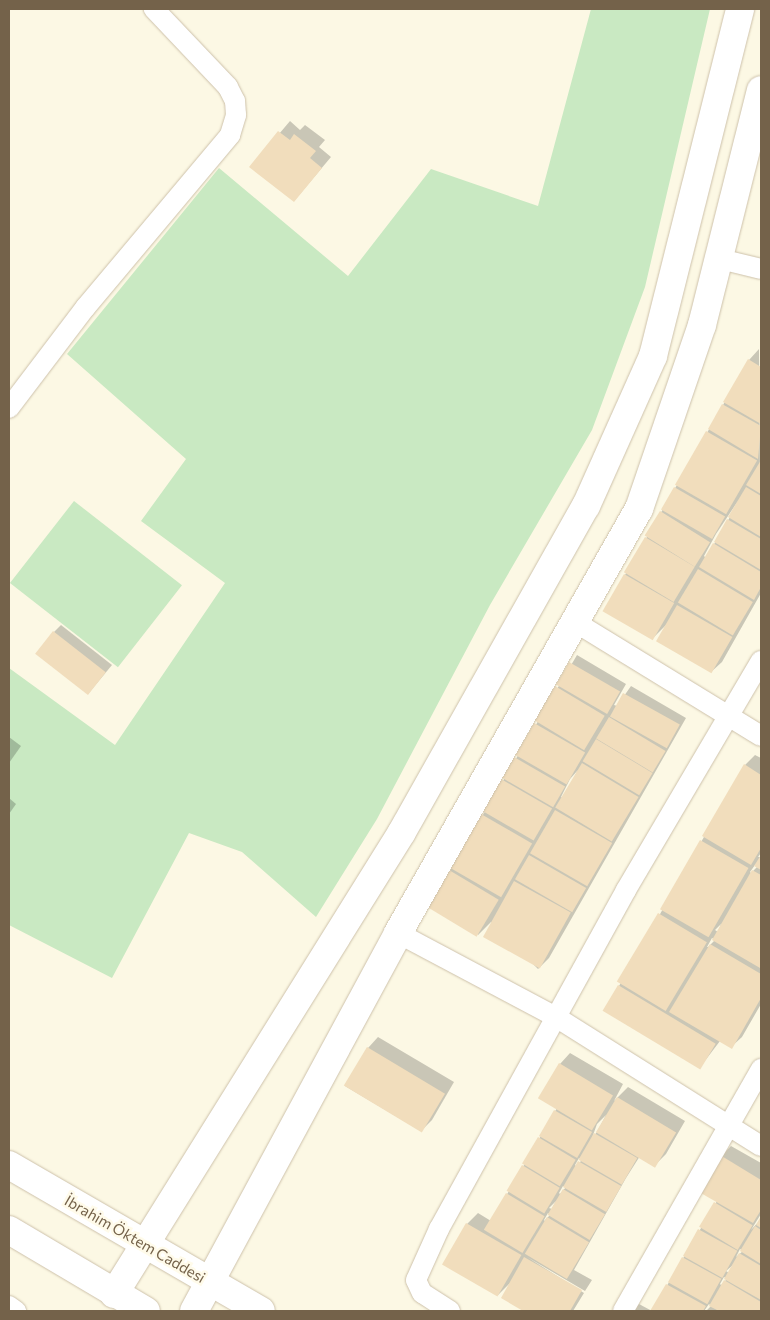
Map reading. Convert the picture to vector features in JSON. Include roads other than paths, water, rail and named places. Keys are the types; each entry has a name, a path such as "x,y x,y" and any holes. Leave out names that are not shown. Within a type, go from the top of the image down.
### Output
{"main road":[{"path":"114,1294 146,1246 402,832 586,506 653,356 740,9"},
{"path":"194,1311 398,932 639,509 702,325 761,90"},
{"name":"İbrahim Öktem Caddesi","path":"9,1165 261,1311"},
{"path":"9,1230 114,1294 146,1311"}],"street":[{"path":"9,408 85,308 230,135 236,115 235,101 228,87 154,9"},
{"path":"720,259 761,268"},
{"path":"575,622 761,736"},
{"path":"450,1311 422,1293 416,1280 439,1229 626,890 761,661"},
{"path":"398,932 556,1018 730,1124 761,1146"},
{"path":"623,1311 761,1069"},
{"path":"9,1306 16,1311"}]}
